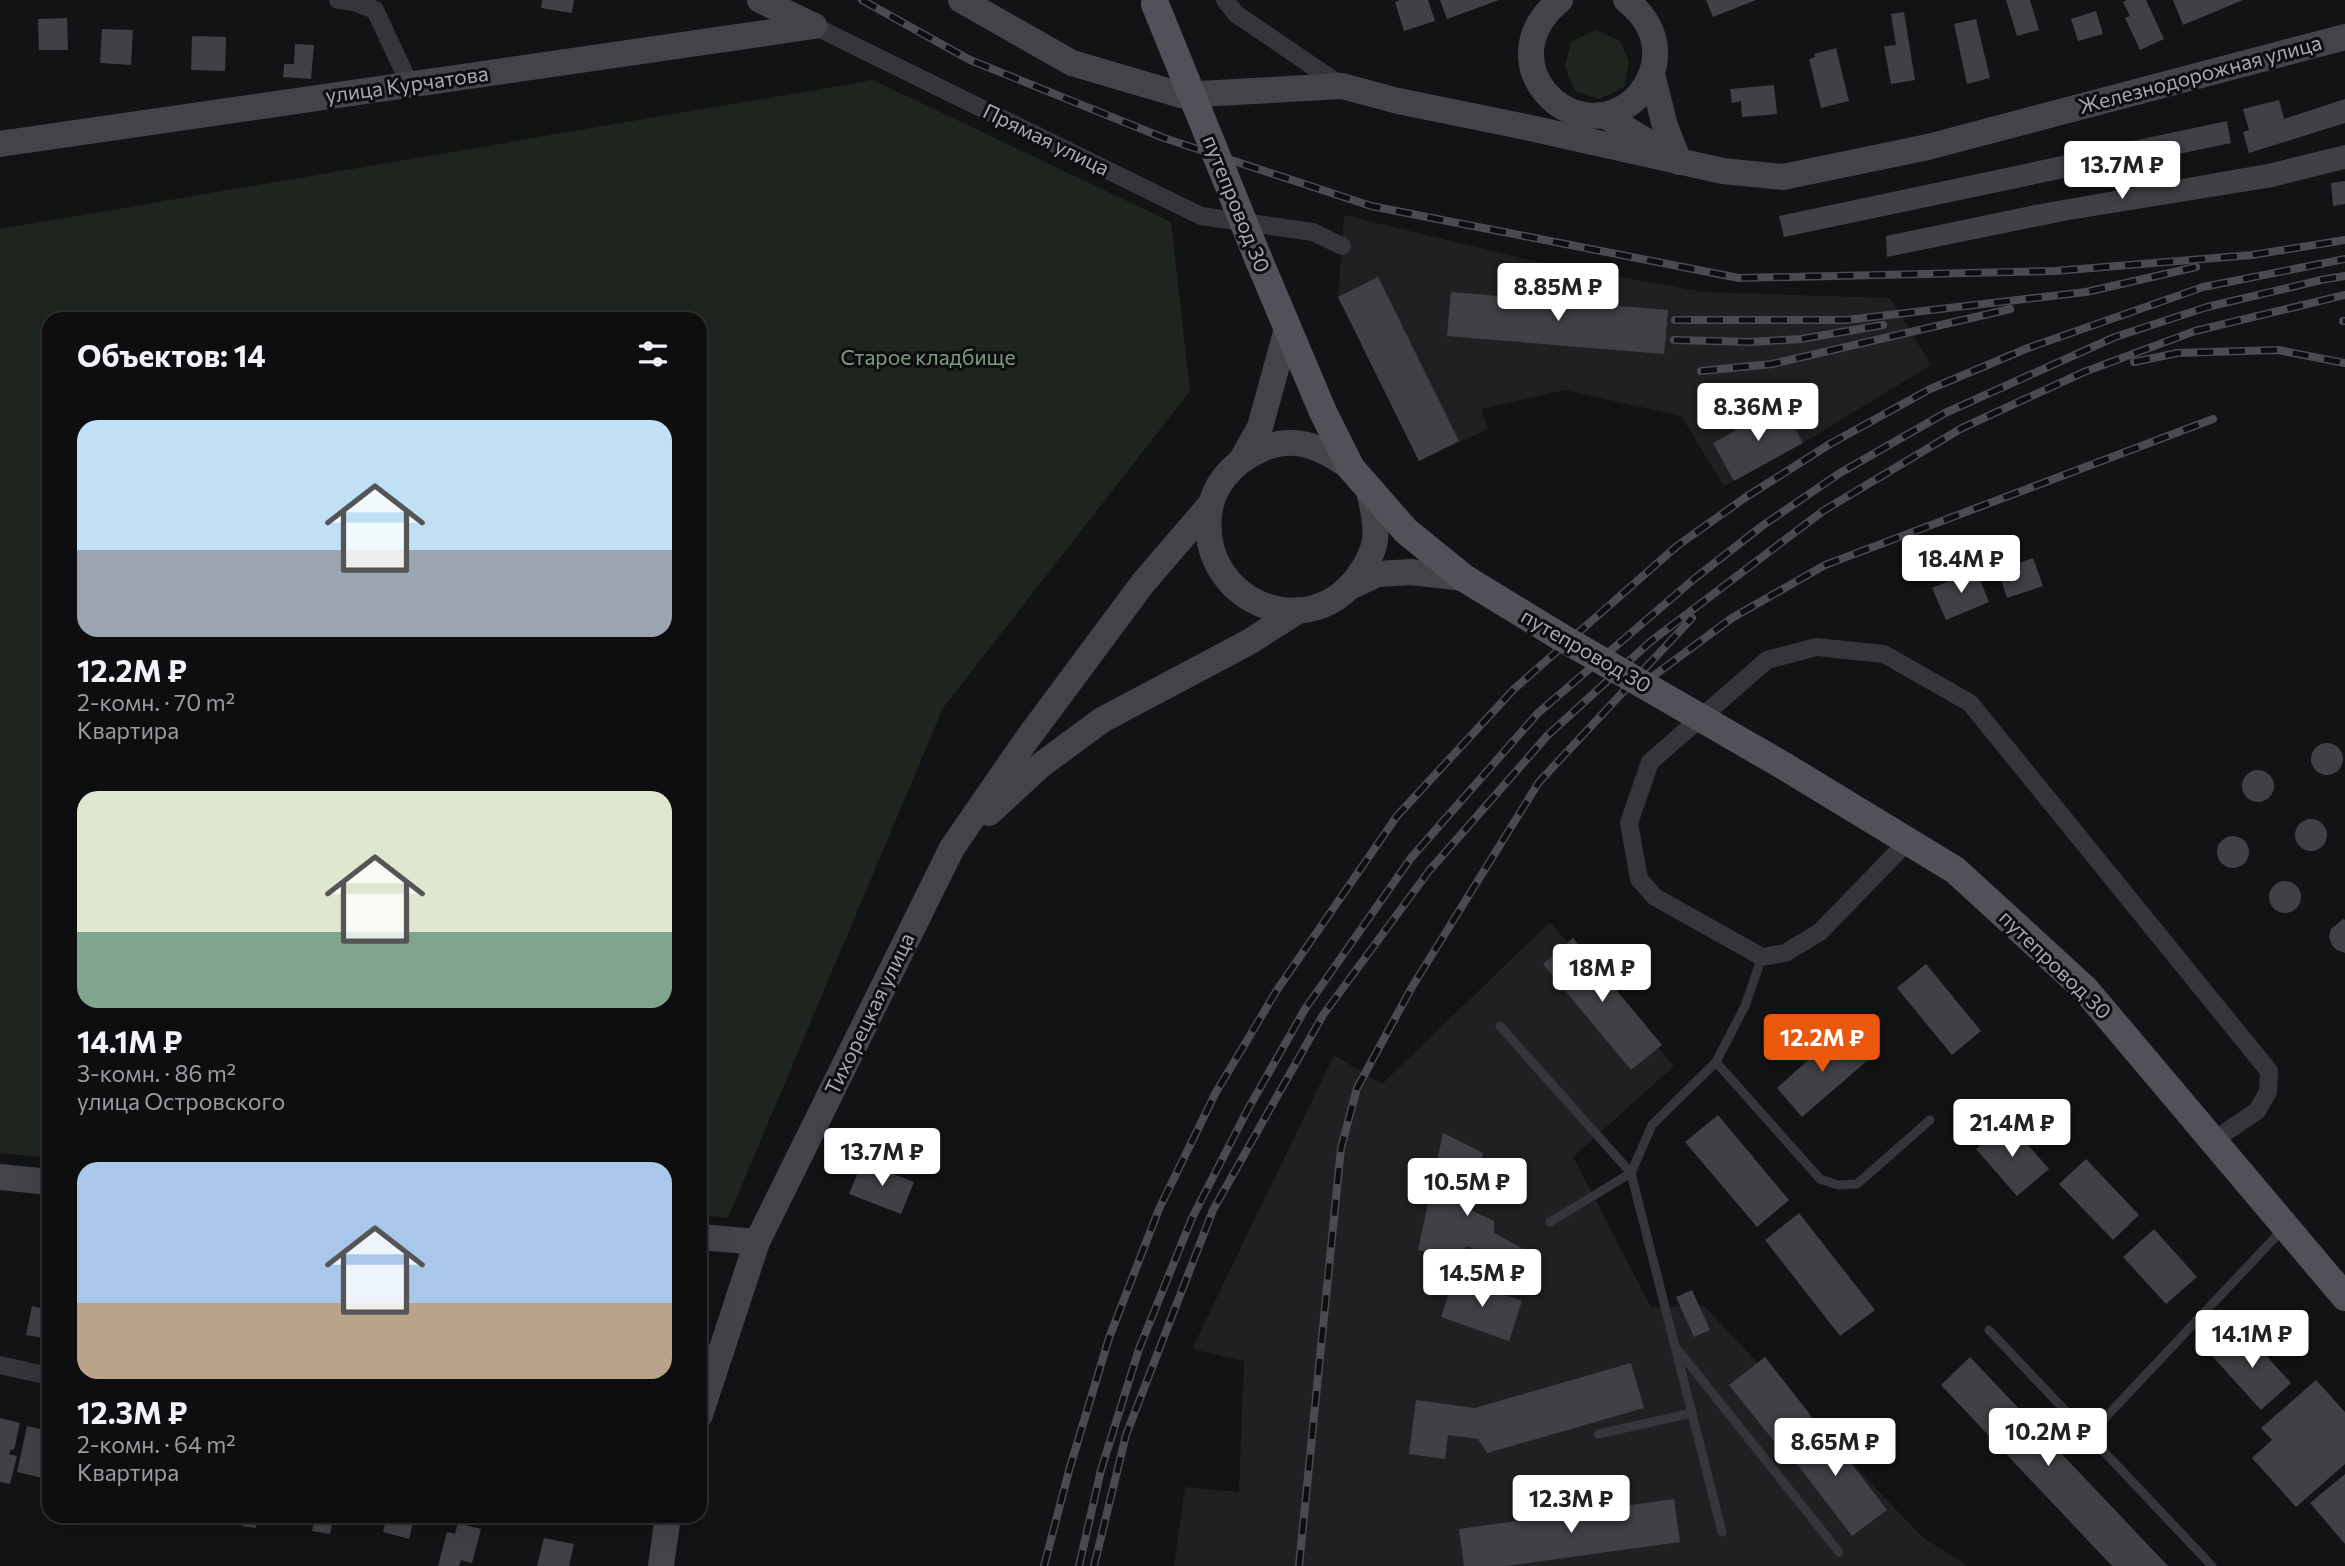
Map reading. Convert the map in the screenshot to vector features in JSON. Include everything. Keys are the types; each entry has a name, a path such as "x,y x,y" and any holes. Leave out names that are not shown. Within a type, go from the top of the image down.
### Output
{"main road":[{"name":"путепровод 30","path":"1154,2 1323,412 1359,478 1406,531 1464,578 1955,870 2085,989 2345,1297"}],"street":[{"path":"338,0 354,2 376,10 410,85"},
{"name":"Прямая улица","path":"760,0 1201,216 1313,232 1342,246"},
{"name":"Железнодорожная улица","path":"961,0 1072,63 1181,95 1342,86 1398,102 1521,126 1679,162 1723,171 1783,177 1928,147 2345,37"},
{"path":"1225,0 1236,14 1342,86"},
{"path":"1560,0 1545,13 1534,31 1530,53 1534,74 1545,93 1562,107 1593,115 1679,162"},
{"path":"1626,0 1642,13 1652,31"},
{"path":"1521,126 1593,115 1625,107 1642,93 1652,74 1656,53 1652,31 1638,0"},
{"name":"улица Курчатова","path":"0,145 814,26"},
{"path":"1652,74 1665,126 1679,162"},
{"path":"952,848 1025,742 1143,583 1210,505 1222,479 1242,458 1260,427 1287,330"},
{"path":"1242,458 1269,445 1298,443 1327,450 1359,478 1375,514 1374,541 1366,566 1350,587"},
{"path":"1210,505 1207,531 1213,558 1227,581 1247,598 1272,609 1299,610 1326,603 1350,587 1389,573 1411,572 1464,578"},
{"path":"952,848 1041,765 1102,720 1249,642 1299,610"},
{"path":"1908,841 1820,932 1785,953 1762,957 1655,897 1639,879 1629,823 1650,762 1767,660 1816,647 1884,654 1969,703 2269,1071 2268,1092 2257,1111 2214,1140"},
{"name":"Тихорецкая улица","path":"707,1394 757,1242 952,848"},
{"path":"0,1177 42,1181"},
{"path":"707,1238 757,1242"},
{"path":"0,1365 42,1374"},
{"path":"661,1566 667,1523"}],"lane":[{"path":"1550,1222 1631,1173 1652,1125 1716,1062 1745,1006 1762,957"},
{"path":"1500,1026 1631,1173 1722,1532"},
{"path":"1716,1062 1820,1180 1838,1185 1857,1184 1930,1120"},
{"path":"2088,1436 2285,1226"},
{"path":"1989,1330 2211,1566"},
{"path":"1675,1346 1839,1552"},
{"path":"1598,1434 1692,1413"}],"shaded area":[{"path":"1344,215 1533,261 1703,292 1890,298 1931,365 1803,443 1724,486 1681,416 1565,390 1481,409 1488,429 1419,461 1338,297"},
{"path":"1550,922 1674,1066 1573,1157 1651,1307 1704,1306 1922,1537 1968,1566 1174,1566 1185,1487 1239,1492 1244,1361 1192,1349 1334,1055 1382,1084"}],"green space":[{"path":"1596,30 1620,41 1629,61 1624,87 1600,99 1575,91 1565,67 1571,42"},
{"name":"Старое кладбище","path":"873,80 1171,222 1190,391 943,708 728,1218 707,1216 707,312 42,312 42,1157 0,1153 0,229"}],"building":[{"path":"542,0 574,0 572,13 541,8"},
{"path":"1428,0 1435,21 1404,31 1395,2"},
{"path":"1440,0 1499,0 1447,19"},
{"path":"1706,0 1756,0 1713,17"},
{"path":"2006,0 2030,0 2039,30 2017,36"},
{"path":"2146,0 2164,39 2140,50 2125,18 2130,16 2123,2"},
{"path":"2173,0 2243,0 2183,25"},
{"path":"2096,11 2103,34 2078,41 2071,19"},
{"path":"1904,12 1915,80 1891,84 1884,46 1896,45 1891,14"},
{"path":"67,18 68,50 39,50 38,19"},
{"path":"1976,19 1990,78 1967,84 1954,24"},
{"path":"102,29 133,30 131,65 100,63"},
{"path":"192,36 226,37 225,71 191,70"},
{"path":"295,44 314,45 311,79 283,77 284,64 294,64"},
{"path":"1836,48 1849,101 1821,108 1809,59 1815,57 1814,54"},
{"path":"1774,85 1777,114 1742,117 1741,101 1732,103 1730,89"},
{"path":"2345,99 2345,123 2249,153 2243,132 2249,130 2243,109 2279,100 2284,119"},
{"path":"2227,121 2231,143 1784,237 1779,216"},
{"path":"2345,145 2345,169 2273,187 2069,220 1887,257 1886,236 2035,205 2267,164"},
{"path":"2345,181 2345,204 2333,206 2331,183"},
{"path":"1378,277 1459,441 1419,461 1338,297"},
{"path":"1451,292 1668,310 1664,354 1447,336"},
{"path":"1782,405 1803,443 1734,481 1713,443"},
{"path":"2033,558 2043,586 2007,598 1998,570"},
{"path":"1976,570 1989,602 1946,620 1932,588"},
{"path":"2327,743 2339,747 2343,759 2339,771 2327,775 2315,771 2311,759 2315,747"},
{"path":"2258,770 2270,774 2274,786 2270,798 2258,802 2246,798 2242,786 2246,774"},
{"path":"2311,819 2323,823 2327,835 2323,847 2311,851 2299,847 2295,835 2299,823"},
{"path":"2233,836 2245,840 2249,852 2245,864 2233,868 2221,864 2217,852 2221,840"},
{"path":"2285,881 2297,885 2301,897 2297,909 2285,913 2273,909 2269,897 2273,885"},
{"path":"2343,919 2345,953 2332,945 2329,937 2331,929"},
{"path":"1573,938 1662,1045 1631,1070 1543,964"},
{"path":"1926,964 1981,1031 1952,1055 1897,988"},
{"path":"1842,1030 1868,1060 1802,1117 1777,1088"},
{"path":"1718,1115 1789,1200 1757,1227 1685,1142"},
{"path":"2008,1122 2049,1169 2017,1196 1976,1149"},
{"path":"1443,1133 1483,1153 1471,1210 1494,1221 1494,1233 1531,1253 1519,1292 1480,1275 1487,1254 1466,1246 1462,1260 1418,1250"},
{"path":"2086,1159 2139,1215 2113,1240 2059,1184"},
{"path":"862,1162 914,1182 901,1214 849,1194"},
{"path":"1799,1213 1875,1310 1840,1336 1765,1240"},
{"path":"2154,1229 2197,1277 2166,1304 2123,1257"},
{"path":"1454,1278 1522,1301 1509,1341 1441,1317"},
{"path":"1692,1290 1710,1330 1694,1337 1676,1297"},
{"path":"32,1306 42,1308 42,1338 26,1335"},
{"path":"2242,1329 2291,1383 2261,1410 2212,1356"},
{"path":"1765,1357 1812,1417 1777,1445 1729,1385"},
{"path":"1970,1357 2168,1566 2112,1566 1941,1385"},
{"path":"1631,1363 1644,1408 1487,1453 1478,1439 1448,1435 1445,1459 1409,1454 1416,1400 1475,1408"},
{"path":"2316,1380 2345,1412 2345,1464 2296,1507 2252,1458 2272,1440 2261,1428"},
{"path":"0,1418 20,1423 14,1450 11,1449 9,1454 17,1456 10,1484 0,1482"},
{"path":"1818,1420 1887,1510 1852,1536 1784,1447"},
{"path":"27,1426 42,1429 42,1478 17,1472"},
{"path":"2345,1474 2345,1544 2310,1503"},
{"path":"1674,1499 1680,1542 1506,1566 1464,1566 1459,1529"},
{"path":"243,1523 257,1523 256,1528 242,1526"},
{"path":"314,1523 332,1523 330,1534 312,1531"},
{"path":"385,1523 413,1523 409,1539 383,1532"},
{"path":"458,1523 481,1529 472,1563 461,1560 459,1566 438,1566 447,1532 455,1534"},
{"path":"544,1538 574,1544 569,1566 537,1566"}],"railway":[{"path":"862,0 970,60 1164,138 1371,206 1739,278 2055,271 2252,255 2345,240"},
{"path":"1044,1566 1070,1467 1109,1338 1159,1209 1215,1094 1277,990 1397,816 1514,689 1677,546 1746,497 1830,444 1930,389 2028,348 2203,287 2345,259"},
{"path":"1675,320 1846,320 2086,292 2196,267"},
{"path":"1079,1566 1101,1470 1139,1349 1192,1218 1248,1109 1305,1009 1411,858 1538,713 1694,579 1762,526 1840,473 1945,413 2115,337 2207,307 2345,276"},
{"path":"1094,1566 1126,1435 1213,1210 1323,1015 1429,871 1547,736 1650,642 1823,511 1962,428 2084,372 2195,331 2345,295"},
{"path":"1701,371 1772,364 2010,309"},
{"path":"1674,340 1751,342 1801,339 1883,325"},
{"path":"2134,362 2177,353 2278,350 2345,363"},
{"path":"1637,688 1732,618 1825,565 2213,419"},
{"path":"1299,1566 1341,1148 1357,1088 1412,987 1539,782 1692,618"}]}
